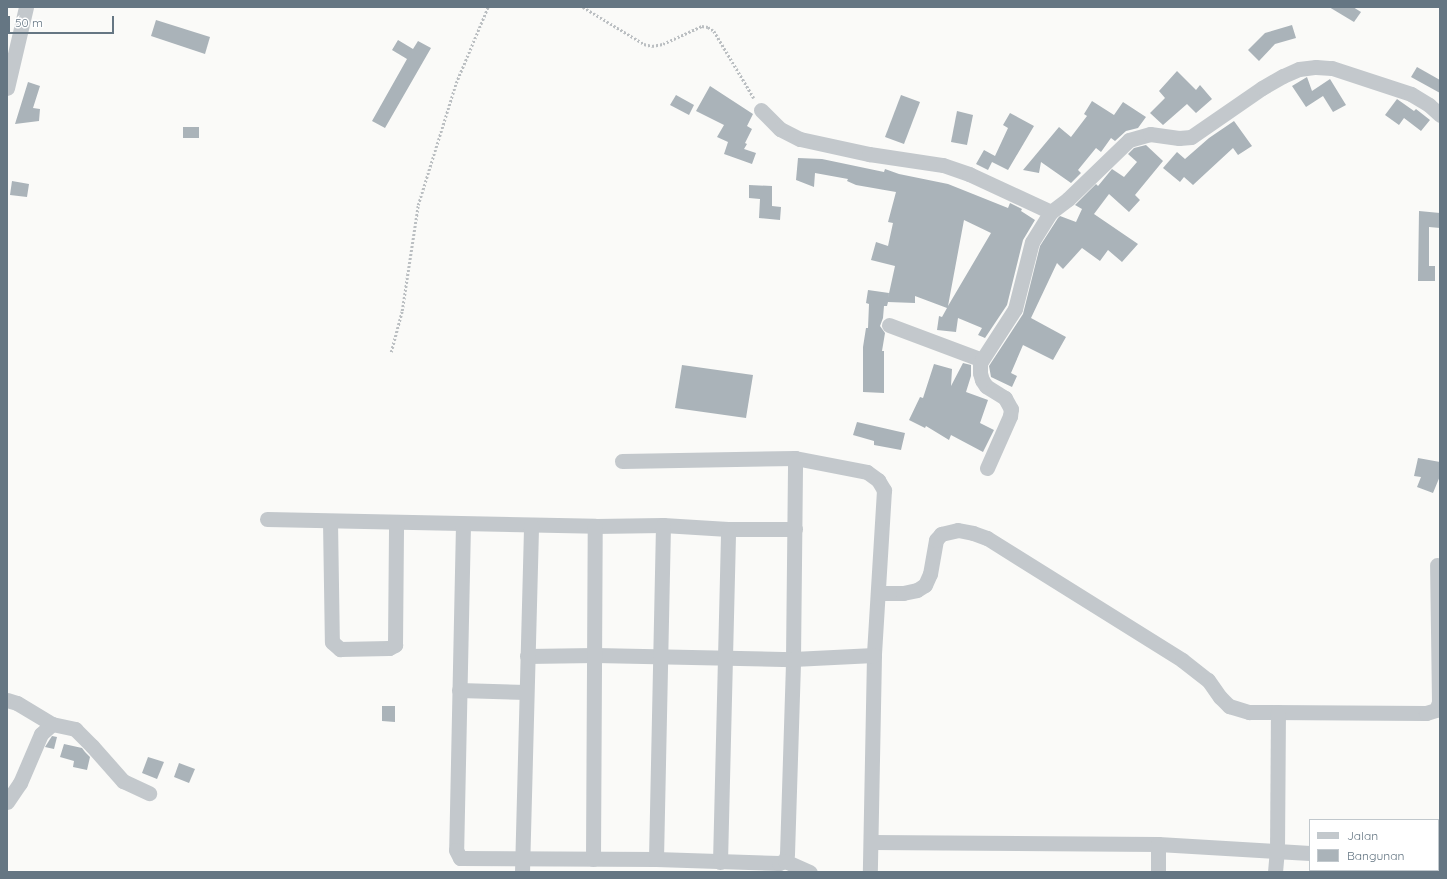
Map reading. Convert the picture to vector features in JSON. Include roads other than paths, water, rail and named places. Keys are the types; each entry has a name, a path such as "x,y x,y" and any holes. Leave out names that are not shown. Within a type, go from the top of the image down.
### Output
{"street":[{"path":"7,88 26,7"},
{"path":"987,468 1010,416 1011,409 1005,398 986,386 982,380 980,373 982,360 1015,309 1032,242 1051,212 1068,199 1129,140 1150,134 1179,138 1191,137 1262,88 1283,76 1299,70 1316,67 1332,68 1411,94 1429,105 1440,115"},
{"path":"761,110 780,129 800,139 882,156 943,165 969,174 1051,212"},
{"path":"889,325 982,360"},
{"path":"785,861 788,854 793,659 795,458"},
{"path":"622,461 795,458 867,472 878,480 884,490 874,655 872,842 870,872"},
{"path":"267,519 463,524 596,526 663,525 728,529 794,529"},
{"path":"330,521 332,642 340,649 389,648 395,645 396,522"},
{"path":"463,524 456,850 460,858 522,865 593,859 656,859 779,863 785,861 810,872"},
{"path":"522,865 531,525"},
{"path":"656,859 663,525"},
{"path":"593,859 596,526"},
{"path":"720,862 728,529"},
{"path":"878,593 902,593 917,590 925,585 930,574 936,540 942,534 958,530 973,533 987,538 1182,660 1208,680 1220,697 1229,706 1249,712 1426,713 1436,710 1439,702 1437,565"},
{"path":"527,656 594,655 793,659 874,655"},
{"path":"459,690 526,692"},
{"path":"7,700 17,703 52,724 75,730 92,746 123,782 149,793"},
{"path":"1275,872 1277,851 1278,712"},
{"path":"7,802 20,783 41,734 52,724"},
{"path":"872,842 1158,844 1309,853"},
{"path":"1158,844 1158,872"}]}
